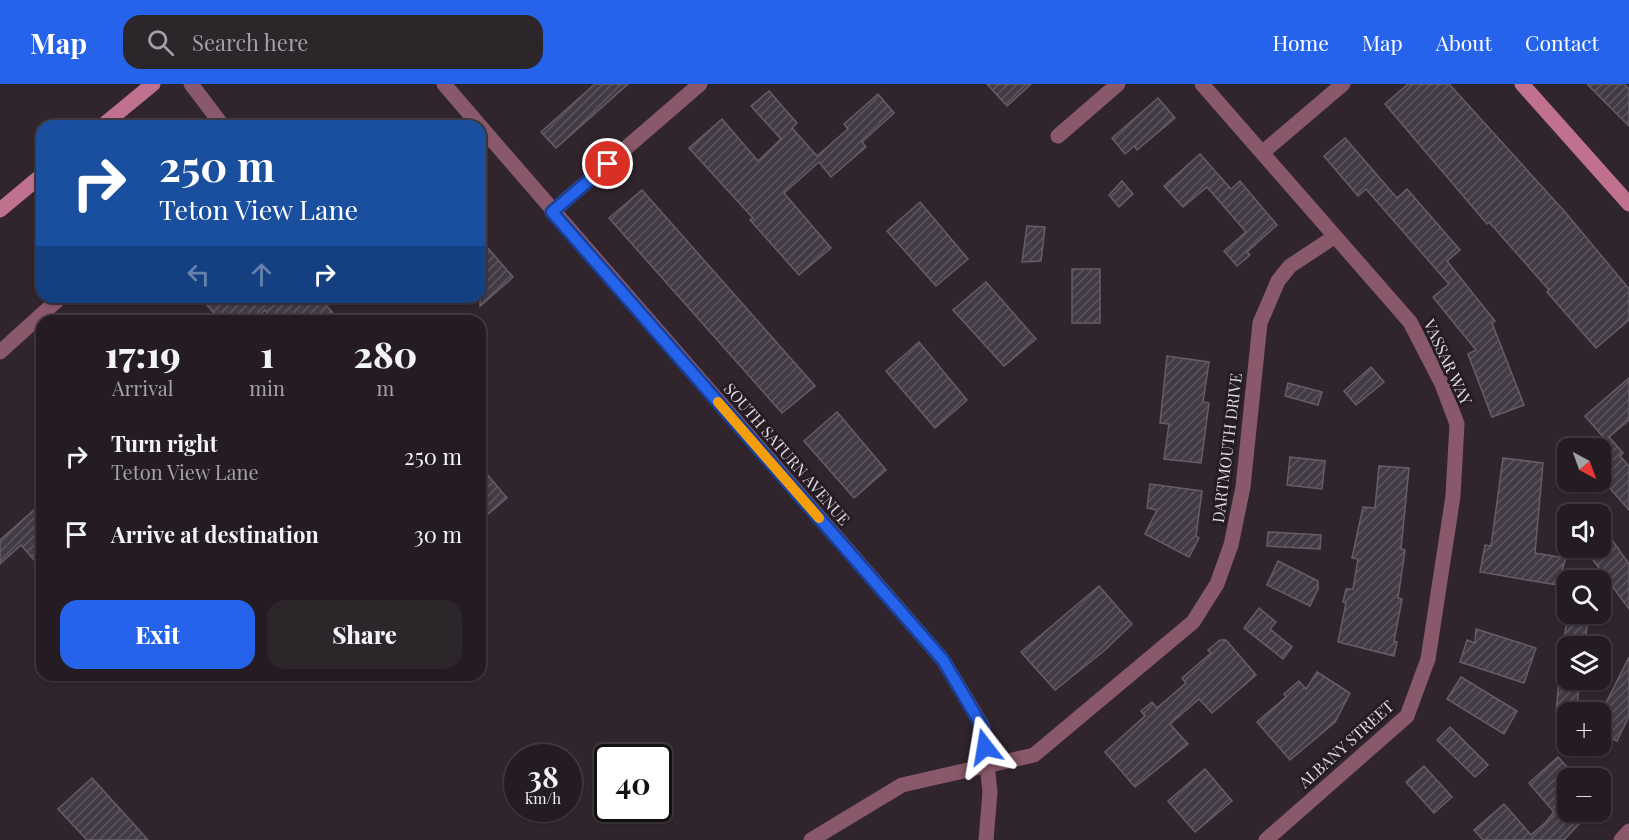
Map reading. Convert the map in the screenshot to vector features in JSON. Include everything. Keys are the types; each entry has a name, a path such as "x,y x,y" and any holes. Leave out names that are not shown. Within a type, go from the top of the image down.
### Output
{"main road":[{"path":"109,120 153,84"},
{"path":"1522,84 1629,204"},
{"path":"0,210 36,181"}],"street":[{"path":"191,84 218,120"},
{"name":"SOUTH SATURN AVENUE","path":"444,84 475,120"},
{"path":"552,212 700,84"},
{"path":"1058,136 1118,84"},
{"name":"VASSAR WAY","path":"1202,84 1410,322 1442,384 1457,424 1453,496 1428,659"},
{"path":"1263,152 1343,84"},
{"name":"SOUTH SATURN AVENUE","path":"486,133 552,212 943,660 983,728 990,792 986,840"},
{"name":"DARTMOUTH DRIVE","path":"987,767 1034,755 1193,622 1217,584 1231,545 1243,487 1260,323 1278,281 1290,266 1334,237"},
{"path":"41,315 54,303"},
{"path":"0,352 36,320"},
{"name":"ALBANY STREET","path":"1266,840 1407,716 1428,659"},
{"path":"811,840 902,784 987,767"},
{"path":"1621,840 1629,831"}],"building":[{"path":"595,84 628,84 556,148 541,132"},
{"path":"987,84 1031,84 1007,106"},
{"path":"1408,84 1449,84 1565,212 1629,289 1629,320 1596,348 1547,292 1549,290 1489,222 1487,224 1385,104"},
{"path":"1587,84 1624,84 1629,89 1629,126"},
{"path":"769,91 797,123 792,128 817,156 848,129 844,124 878,94 894,113 862,142 866,147 831,177 819,162 784,193 831,248 799,275 750,220 753,218 689,148 722,119 758,161 781,139 751,106"},
{"path":"1158,98 1175,118 1137,150 1134,146 1125,154 1112,138"},
{"path":"1345,138 1397,198 1407,189 1460,250 1447,261 1495,321 1492,323 1524,405 1492,417 1468,354 1476,350 1433,297 1449,284 1366,189 1358,196 1324,156"},
{"path":"1200,154 1231,189 1240,181 1277,225 1247,252 1250,255 1237,266 1224,251 1246,232 1207,187 1183,207 1164,186"},
{"path":"1122,181 1133,194 1119,207 1109,195"},
{"path":"642,190 815,386 782,413 609,218"},
{"path":"920,202 968,259 936,286 887,231"},
{"path":"1027,226 1045,227 1041,261 1022,262"},
{"path":"486,246 513,277 486,301"},
{"path":"1072,269 1100,269 1100,323 1072,323"},
{"path":"986,282 1036,339 1004,366 953,310"},
{"path":"205,303 324,303 335,315 269,315 265,310 260,315 216,315"},
{"path":"919,342 967,400 935,428 886,371"},
{"path":"1167,356 1209,362 1203,402 1209,403 1201,463 1164,459 1169,424 1160,423"},
{"path":"1371,367 1384,382 1356,405 1344,391"},
{"path":"1629,378 1629,420 1610,438 1604,438 1585,416"},
{"path":"1288,383 1322,392 1318,405 1285,396"},
{"path":"837,412 886,470 854,498 804,441"},
{"path":"1611,439 1623,453 1620,456 1629,466 1629,510 1611,490"},
{"path":"1290,457 1325,461 1322,489 1287,485"},
{"path":"1503,458 1543,463 1535,553 1566,558 1562,570 1557,570 1557,585 1480,572 1485,545 1491,546"},
{"path":"1379,466 1409,468 1401,549 1405,550 1398,598 1402,599 1394,641 1397,642 1394,656 1338,642 1346,603 1343,602 1346,589 1353,589 1358,559 1352,558 1363,507 1375,508"},
{"path":"486,473 507,498 486,516"},
{"path":"1150,484 1202,491 1196,536 1199,538 1189,557 1145,534 1157,510 1147,508"},
{"path":"36,508 36,562 21,545 0,564 0,540"},
{"path":"1268,532 1321,535 1320,549 1267,546"},
{"path":"1611,538 1629,564 1629,609 1611,584 1611,570 1600,570 1592,558 1611,558"},
{"path":"1278,561 1318,581 1318,589 1310,606 1267,585"},
{"path":"1099,586 1132,624 1105,650 1055,690 1021,652"},
{"path":"1259,608 1276,622 1270,629 1292,647 1283,659 1244,628"},
{"path":"1566,624 1587,624 1586,636 1565,636"},
{"path":"1476,629 1536,648 1524,683 1460,662 1467,640 1475,643"},
{"path":"1220,640 1226,640 1256,675 1212,713 1199,699 1170,724 1188,744 1135,787 1105,752 1145,716 1141,711 1152,702 1157,708 1186,683 1182,678 1211,653 1208,650"},
{"path":"1629,657 1629,716 1617,741 1611,738 1611,702 1606,702"},
{"path":"1317,672 1350,693 1335,722 1290,760 1257,722 1286,697 1284,694 1299,681 1306,689"},
{"path":"1461,677 1517,711 1504,734 1447,699"},
{"path":"1558,690 1579,690 1577,702 1557,702 1556,712"},
{"path":"1450,727 1488,765 1475,777 1437,740"},
{"path":"1558,757 1568,768 1557,768 1557,822 1581,822 1564,840 1483,840 1474,830 1504,804 1531,835 1554,812 1529,783"},
{"path":"1424,766 1452,797 1434,813 1406,782"},
{"path":"1205,769 1232,801 1195,832 1168,801"},
{"path":"92,778 148,840 87,840 58,809"}],"slow traffic":[{"path":"718,402 819,518"}],"route":[{"path":"608,164 552,212 943,660 983,728 985,747"}]}
